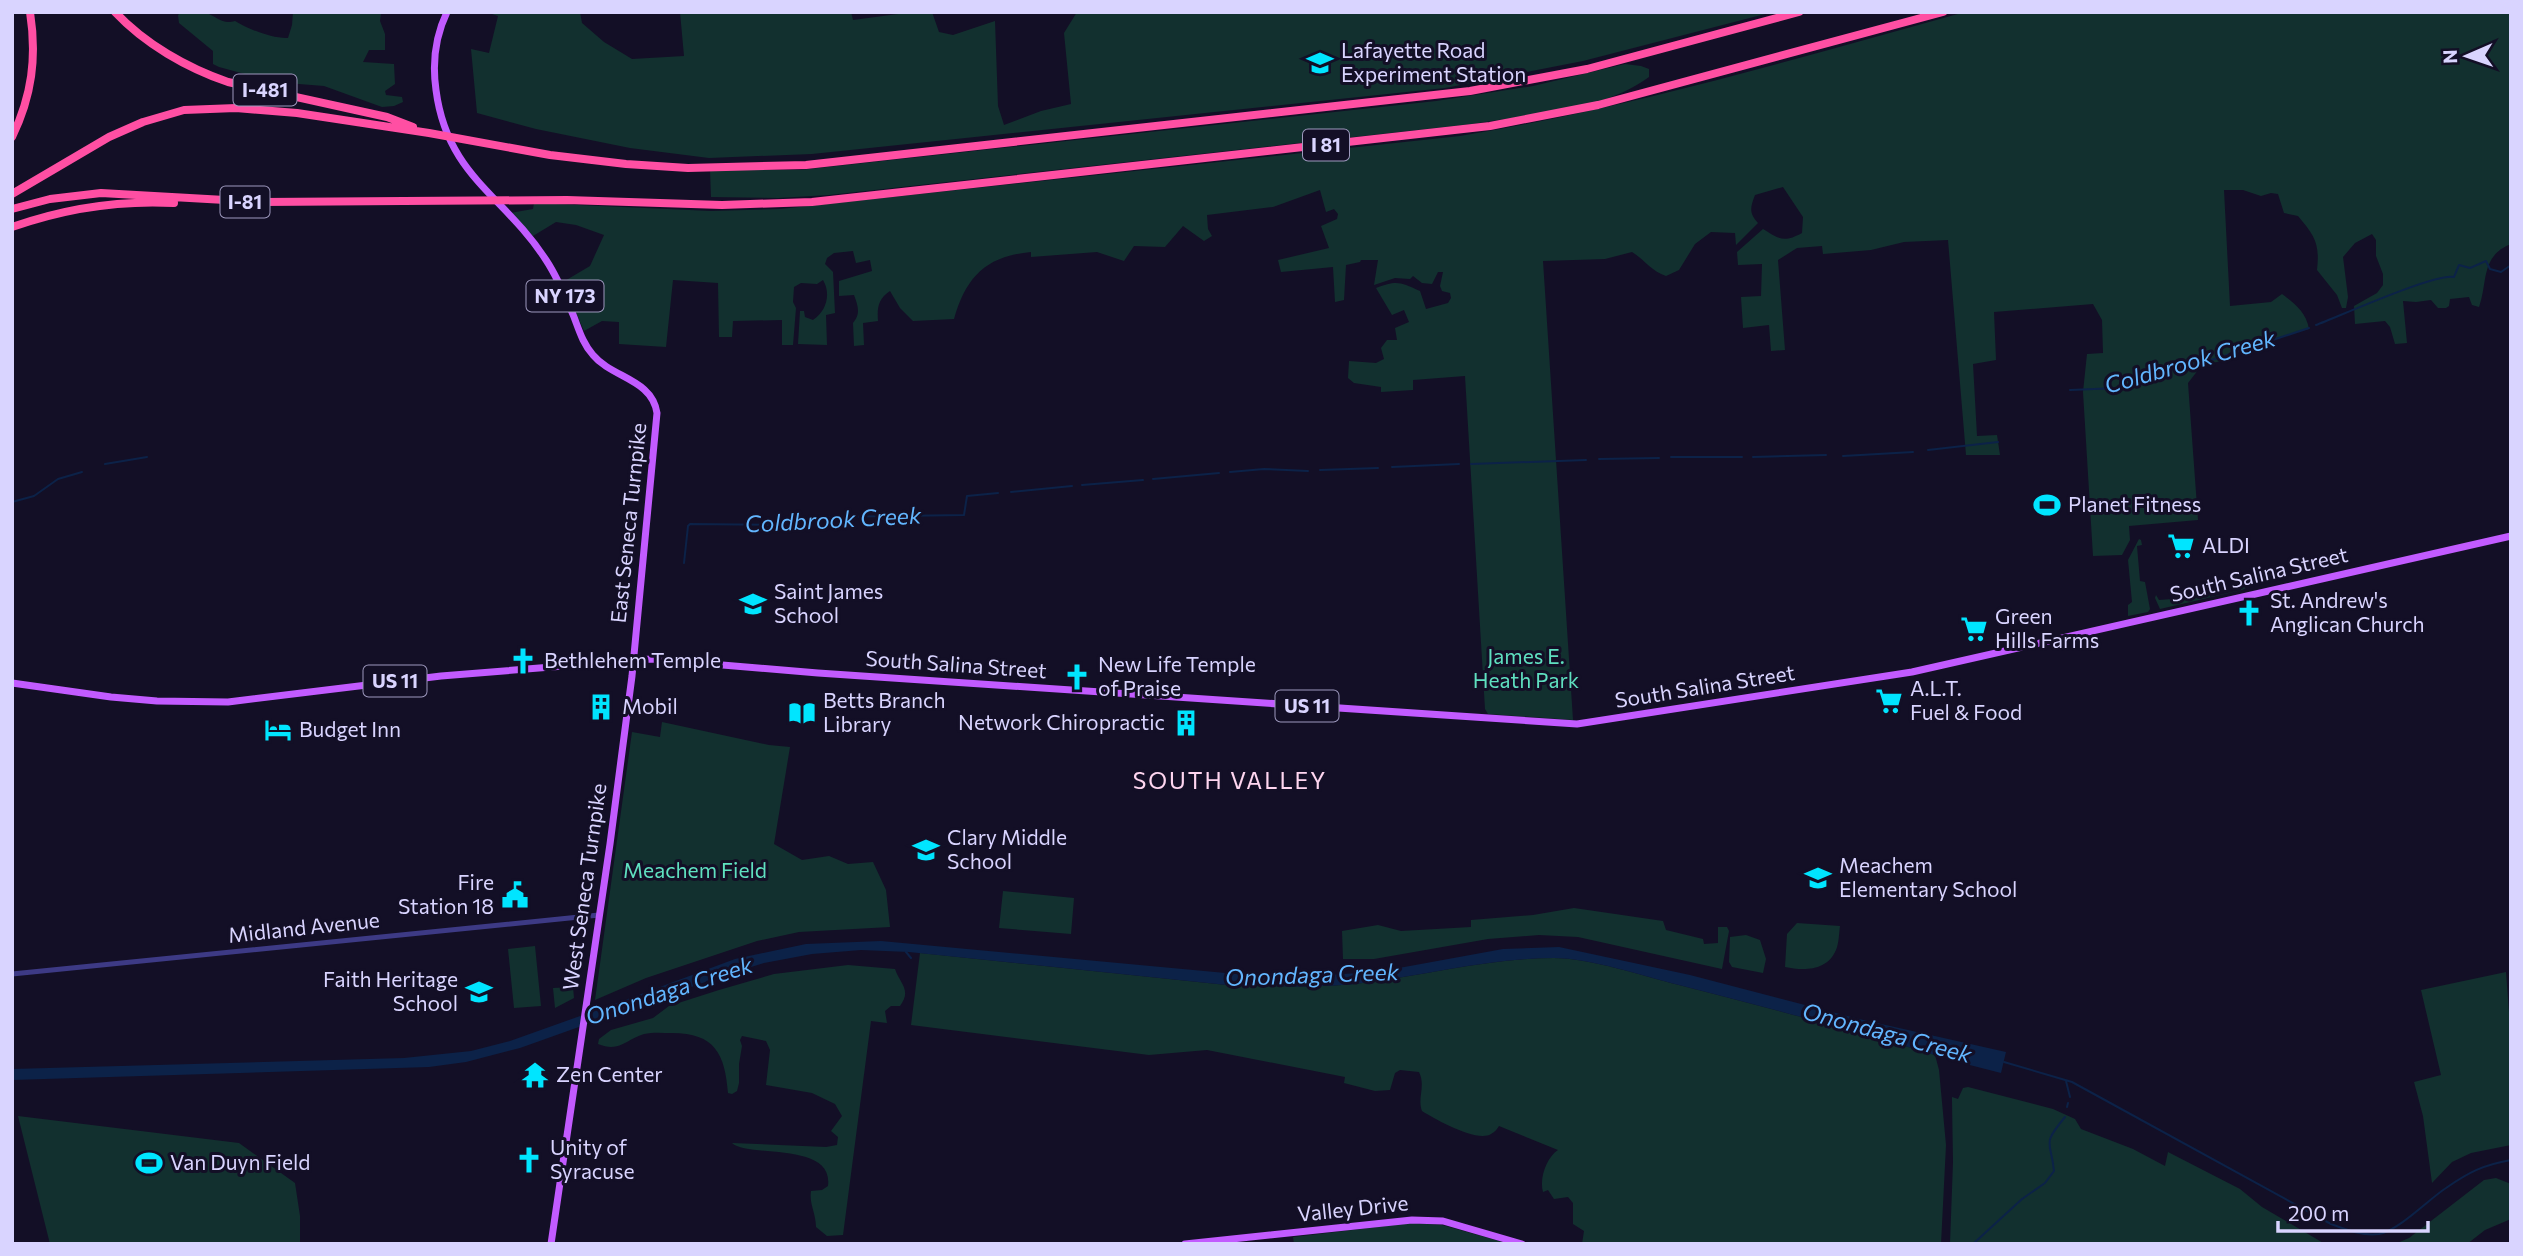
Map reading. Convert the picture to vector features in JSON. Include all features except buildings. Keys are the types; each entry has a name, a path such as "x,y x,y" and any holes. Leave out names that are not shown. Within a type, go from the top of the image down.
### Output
{"highway":[{"path":"12,137 27,102 32,79 35,54 30,12"},
{"name":"I-481","path":"116,12 156,45 208,75 228,82 387,117 429,133"},
{"name":"I 81","path":"12,194 109,137 166,114 184,110 236,108 297,113 598,161 688,168 765,167 832,162 1470,91 1587,69 1799,12"},
{"name":"I 81","path":"567,200 722,205 812,202 1490,126 1598,105 1943,12"},
{"name":"I-81","path":"12,209 50,199 101,193 226,202 567,200"},
{"path":"12,228 70,209 117,203 251,207 328,202"}],"main road":[{"name":"East Seneca Turnpike","path":"447,12 435,44 434,70 439,111 452,146 468,172 518,224 547,261 594,357 639,385 649,393 656,405 634,659"},
{"name":"South Salina Street","path":"12,683 111,697 228,702 441,676 634,659 1577,724 1902,674 2511,537"},
{"name":"West Seneca Turnpike","path":"551,1244 634,659"},
{"name":"Valley Drive","path":"1185,1244 1412,1220 1443,1221 1522,1244"}],"street":[{"name":"Midland Avenue","path":"12,974 599,915"}],"green space":[{"path":"181,12 203,12 223,21 235,21 268,35 288,38 293,12 384,12 381,13 380,21 385,34 385,50 369,50 363,62 394,64 395,84 385,91 386,95 402,97 403,102 382,107 324,86 274,82 219,67 213,64 213,51 179,23 178,15"},
{"path":"486,12 580,12 582,23 604,42 632,59 684,56 680,12 851,12 853,20 899,12 932,12 939,32 953,35 995,21 998,106 1004,125 1041,111 1071,104 1064,33 1077,12 1773,12 1583,61 1445,88 812,154 709,158 630,148 536,129 477,113 471,49 489,53 498,16"},
{"name":"James E. Heath Park","path":"1965,12 2511,12 2511,244 2501,249 2490,263 2479,307 2472,305 2469,297 2450,299 2446,308 2438,308 2431,300 2403,301 2407,343 2395,344 2390,327 2385,321 2355,324 2354,306 2377,293 2383,285 2383,274 2376,256 2376,240 2372,234 2355,243 2343,257 2348,297 2346,308 2342,308 2337,295 2317,270 2318,253 2312,235 2298,216 2284,213 2278,194 2261,196 2243,190 2224,190 2230,306 2271,302 2282,294 2303,313 2309,329 2233,350 2222,361 2202,365 2188,383 2198,520 2129,526 2130,540 2122,555 2093,556 2083,392 2087,354 2103,353 2102,320 2093,304 1994,312 1996,360 1973,364 1977,436 1997,435 2000,455 1966,455 1948,240 1904,242 1871,250 1823,254 1822,246 1797,248 1778,260 1785,350 1771,351 1769,325 1743,328 1741,297 1761,296 1762,264 1738,265 1737,252 1763,229 1782,239 1802,233 1803,217 1783,187 1755,195 1751,210 1758,223 1736,245 1735,233 1711,232 1695,244 1679,270 1666,276 1632,252 1605,259 1543,261 1573,720 1488,714 1485,709 1465,376 1413,380 1413,390 1381,392 1381,387 1354,383 1348,378 1349,361 1376,363 1384,359 1381,348 1387,340 1397,340 1395,328 1409,322 1404,310 1392,315 1376,288 1398,283 1420,291 1426,309 1448,303 1451,298 1450,293 1442,291 1440,286 1443,272 1438,272 1432,284 1422,283 1413,276 1410,279 1395,278 1374,285 1378,260 1361,260 1346,265 1344,300 1335,302 1333,267 1281,272 1278,260 1329,248 1321,226 1337,219 1338,214 1334,209 1326,212 1320,190 1273,207 1207,215 1208,229 1212,236 1204,241 1183,226 1165,247 1134,246 1124,261 1097,252 1031,257 1031,252 1002,258 980,271 972,280 954,319 913,321 900,308 890,291 879,304 878,321 863,323 864,345 854,346 853,323 858,306 854,295 839,296 839,281 872,271 870,260 856,263 853,251 834,253 827,258 825,264 833,272 835,313 826,315 827,345 798,344 800,311 804,311 805,317 813,320 822,312 826,302 827,290 823,280 817,284 801,283 794,287 793,302 796,308 793,345 782,345 782,320 733,321 732,337 719,337 718,283 673,280 666,347 619,344 619,322 602,321 584,331 563,282 590,266 604,235 576,225 556,222 533,236 510,213 533,209 534,203 711,211 780,209 1460,136 1651,97"},
{"path":"1625,64 1649,69 1649,77 1631,88 1588,104 1517,118 829,195 778,198 711,197 710,170 800,170 1436,101 1533,86"},
{"path":"2139,539 2142,545 2137,546 2140,581 2145,582 2150,609 2148,612 2128,616 2128,605 2132,602 2128,560"},
{"path":"2241,583 2245,583 2246,588 2242,590 2160,609 2155,598 2156,595 2159,600 2198,597 2198,592 2203,592 2204,588 2208,587 2210,597 2241,590"},
{"name":"Meachem Field","path":"662,722 790,747 774,844 802,860 829,856 848,864 873,862 886,890 890,927 799,932 757,941 646,978 595,1000 632,732 660,737"},
{"path":"1003,891 1074,898 1071,934 999,928"},
{"path":"1574,908 1663,921 1666,930 1703,939 1704,944 1718,943 1718,927 1727,927 1729,931 1722,969 1578,937 1539,935 1488,939 1374,959 1343,959 1342,931 1378,925 1401,931 1471,927 1471,920 1533,915"},
{"path":"1797,923 1840,926 1836,950 1821,966 1807,969 1785,967 1787,934"},
{"path":"1746,935 1760,940 1766,959 1763,973 1732,967 1729,962 1730,937"},
{"path":"535,946 541,1006 514,1008 508,949"},
{"path":"920,953 1227,985 1298,986 1370,982 1508,961 1568,959 1616,968 1871,1036 1935,1055 1939,1070 1946,1145 1941,1244 1582,1244 1584,1231 1573,1224 1573,1203 1568,1197 1554,1199 1548,1190 1543,1192 1545,1168 1558,1150 1499,1126 1491,1134 1476,1135 1456,1129 1428,1115 1422,1111 1422,1082 1419,1072 1400,1070 1395,1073 1390,1090 1375,1091 1344,1083 1345,1077 1207,1050 1149,1055 911,1025"},
{"path":"848,965 895,969 904,987 905,996 900,1006 891,1006 885,1011 887,1023 871,1021 843,1235 827,1236 816,1227 811,1200 811,1191 822,1190 828,1186 826,1172 818,1162 788,1153 754,1150 732,1143 826,1147 837,1145 838,1137 831,1131 842,1116 835,1104 812,1093 766,1085 770,1050 766,1041 742,1036 739,1083 737,1091 732,1094 728,1093 724,1067 715,1048 698,1037 651,1033 617,1046 598,1044 599,1039 611,1030 653,1018 669,1006 719,990 774,974"},
{"path":"2506,972 2511,1039 2511,1145 2471,1153 2452,1162 2432,1183 2423,1116 2414,1082 2441,1075 2421,990"},
{"path":"573,987 574,998 555,1008 553,988"},
{"path":"1968,1087 2053,1109 2075,1119 2081,1129 2133,1149 2165,1166 2168,1152 2240,1189 2262,1207 2325,1244 1950,1244 1952,1097 1958,1099 1963,1088"},
{"name":"Van Duyn Field","path":"18,1116 239,1143 295,1183 300,1216 300,1243 50,1244"},
{"path":"2496,1178 2511,1184 2511,1219 2485,1230 2467,1244 2395,1244 2409,1238 2484,1180"},
{"path":"1412,1223 1442,1225 1510,1244 1294,1244 1293,1237"}],"water":[{"path":"881,941 1247,975 1309,976 1377,972 1503,949 1559,947 1690,975 1859,1019 2006,1052 2001,1073 1958,1062 1938,1053 1935,1055 1616,968 1568,959 1508,961 1352,984 1281,986 1227,985 909,952 861,950 812,954 764,963 520,1048 466,1062 429,1067 12,1080 12,1069 404,1058 471,1051 510,1041 735,959 806,944"}],"waterway":[{"name":"Coldbrook Creek","path":"2316,325 2408,288 2454,277 2459,265 2470,268 2486,261 2490,269 2501,272 2511,265"},
{"name":"Coldbrook Creek","path":"2070,390 2118,388 2161,372 2215,359 2309,328"},
{"name":"Coldbrook Creek","path":"1928,450 1998,442"},
{"name":"Coldbrook Creek","path":"1843,456 1913,452"},
{"name":"Coldbrook Creek","path":"1753,457 1826,455"},
{"path":"105,464 147,457"},
{"name":"Coldbrook Creek","path":"1671,457 1742,457"},
{"name":"Coldbrook Creek","path":"1599,459 1659,458"},
{"name":"Coldbrook Creek","path":"1471,464 1586,460"},
{"name":"Coldbrook Creek","path":"1392,467 1459,464"},
{"name":"Coldbrook Creek","path":"1320,470 1378,468"},
{"name":"Coldbrook Creek","path":"1230,472 1264,469 1308,471"},
{"path":"12,502 34,496 58,479 82,472"},
{"name":"Coldbrook Creek","path":"1153,479 1219,473"},
{"name":"Coldbrook Creek","path":"1082,485 1143,480"},
{"name":"Coldbrook Creek","path":"1011,492 1072,486"},
{"name":"Coldbrook Creek","path":"684,563 690,524 782,525 794,520 827,517 964,515 967,496 998,493"},
{"path":"906,952 911,958"},
{"name":"Onondaga Creek","path":"2004,1062 2072,1082 2331,1224 2361,1233 2387,1232 2462,1178 2492,1164 2511,1160"},
{"path":"2066,1081 2070,1097"},
{"path":"2067,1107 2068,1103"},
{"path":"1973,1244 2022,1199 2045,1183 2054,1171 2049,1143 2065,1117"}],"place":[{"name":"Lafayette Road Experiment Station","path":"1320,63"},
{"name":"Planet Fitness","path":"2047,505"},
{"name":"ALDI","path":"2181,546"},
{"name":"Saint James School","path":"753,604"},
{"name":"St. Andrew's Anglican Church","path":"2249,613"},
{"name":"Green Hills Farms","path":"1974,629"},
{"name":"Bethlehem Temple","path":"523,661"},
{"name":"New Life Temple of Praise","path":"1077,677"},
{"name":"A.L.T. Fuel & Food","path":"1889,701"},
{"name":"Mobil","path":"601,707"},
{"name":"Betts Branch Library","path":"802,713"},
{"name":"Network Chiropractic","path":"1186,723"},
{"name":"Budget Inn","path":"278,730"},
{"name":"Clary Middle School","path":"926,850"},
{"name":"Meachem Elementary School","path":"1818,878"},
{"name":"Fire Station 18","path":"515,895"},
{"name":"Faith Heritage School","path":"479,992"},
{"name":"Zen Center","path":"535,1075"},
{"name":"Unity of Syracuse","path":"529,1160"},
{"name":"Van Duyn Field","path":"149,1163"}],"district":[{"name":"SOUTH VALLEY","path":"1230,781"}]}
